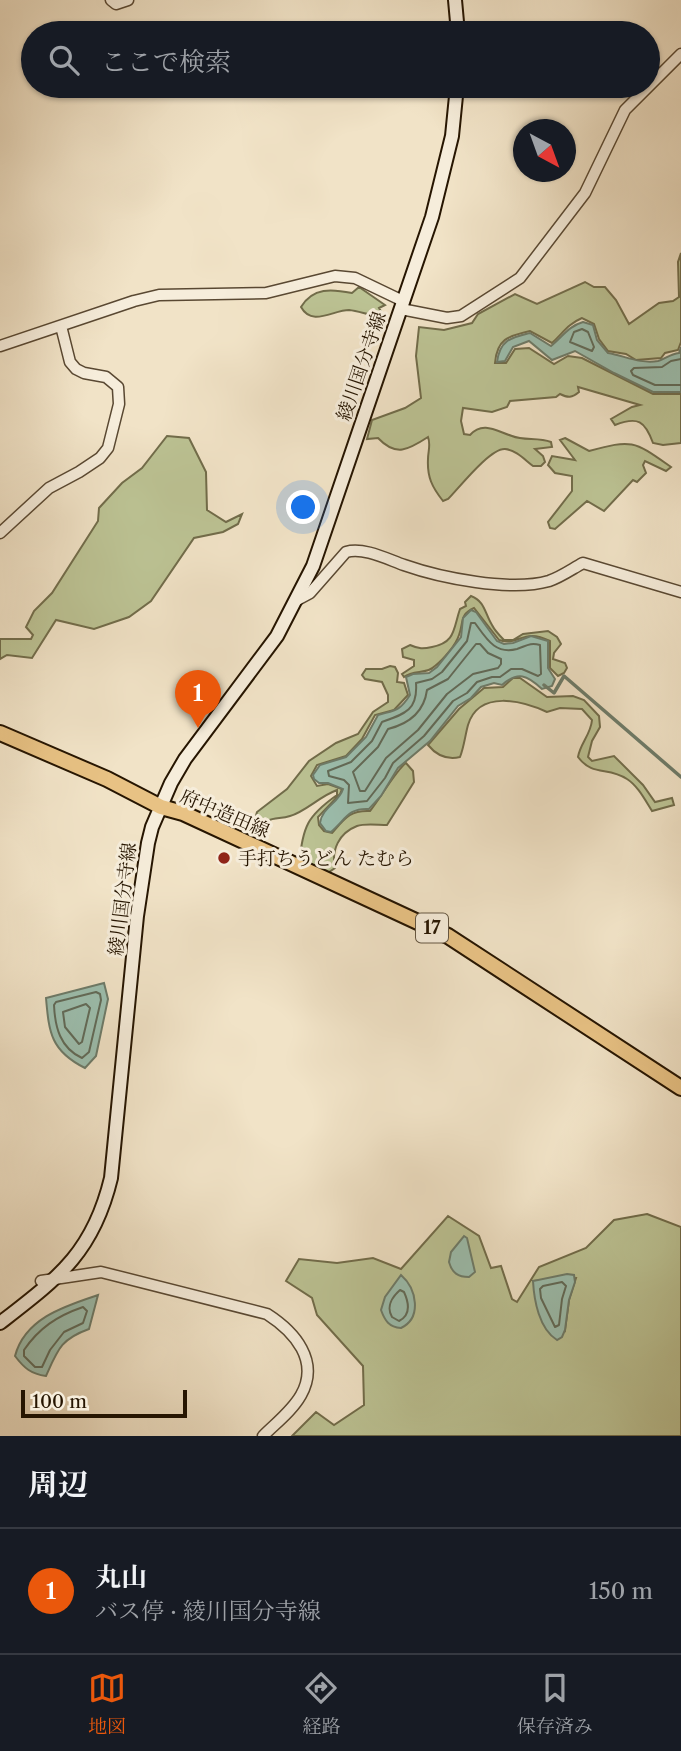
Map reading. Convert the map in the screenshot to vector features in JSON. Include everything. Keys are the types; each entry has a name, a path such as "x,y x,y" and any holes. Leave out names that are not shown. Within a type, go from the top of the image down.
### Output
{"main road":[{"path":"455,0 456,21"},
{"name":"綾川国分寺線","path":"0,1323 74,1260 91,1235 105,1204 111,1178 139,904 148,843 161,807 185,759 277,636 313,566 443,179 452,136 456,98"},
{"name":"府中造田線","path":"0,733 425,924 472,951 681,1088"}],"street":[{"path":"111,0 116,5 128,0"},
{"path":"660,75 681,54"},
{"path":"0,346 159,295 266,293 335,276 355,278 402,305 447,318 461,316 520,278 585,193 625,110 637,98"},
{"path":"0,533 49,488 100,458 108,448 119,404 118,387 106,377 76,369 70,362 61,326"},
{"path":"297,600 310,593 346,552 352,550 383,557 428,573 515,587 552,580 583,564 681,592"},
{"path":"48,1280 101,1272 267,1314 285,1326 302,1346 307,1359 308,1379 301,1396 263,1436"}],"shaded area":[{"path":"681,253 681,342 678,350 665,353 661,358 636,360 626,354 608,351 599,339 594,324 582,318 569,326 552,343 530,331 510,337 498,349 495,363 506,363 515,349 529,348 554,364 568,356 582,358 653,394 681,394 681,443 653,443 640,422 630,421 615,425 611,419 640,405 578,387 579,392 572,396 560,394 556,397 510,401 507,407 492,412 463,408 461,421 464,434 470,435 480,428 491,428 517,437 551,442 552,447 535,449 543,456 545,462 541,466 533,466 509,450 499,450 483,461 448,499 443,501 429,477 428,437 402,450 391,448 378,438 367,439 372,420 405,408 421,398 416,356 419,327 444,330 472,323 478,314 515,294 537,304 585,282 594,287 605,287 616,300 629,324 659,303 673,301 679,297 678,262"},
{"path":"359,287 385,305 379,308 382,313 378,316 349,310 317,317 306,313 301,307 317,293 330,290 352,293"},
{"path":"167,436 189,438 206,472 207,510 226,522 242,514 238,524 223,532 194,538 151,601 129,617 94,629 56,620 32,658 7,655 0,659 0,639 31,639 33,635 26,627 34,611 52,593 98,521 99,508 122,483 142,468"},
{"path":"565,438 589,451 615,445 633,445 671,467 666,471 645,461 643,465 646,473 637,482 633,480 604,511 587,501 555,529 550,528 548,522 572,491 572,476 555,473 548,465 552,456 575,460 560,440"},
{"path":"471,596 482,604 493,627 504,640 548,631 557,637 561,644 553,659 565,663 567,668 564,673 558,676 550,668 550,641 533,636 512,641 499,640 474,608 464,616 457,639 442,660 431,669 404,677 402,674 414,666 414,660 403,657 402,649 410,645 429,648 446,642 452,634 460,609 466,606 465,602"},
{"path":"395,667 398,673 397,682 404,683 408,695 394,710 375,715 362,739 346,756 317,765 311,776 317,786 328,784 342,789 340,794 318,817 319,825 324,831 332,833 348,816 370,811 406,763 413,771 414,782 387,825 360,825 345,833 335,849 335,868 326,874 299,862 308,823 337,795 337,790 287,817 267,821 255,819 257,812 287,789 309,761 336,743 358,734 373,712 388,702 382,682 365,679 362,675 366,669"},
{"path":"513,678 520,678 547,697 573,696 584,700 599,716 600,727 592,741 588,757 592,761 614,756 643,785 655,802 672,798 674,805 652,811 638,789 627,779 589,767 578,757 592,720 582,709 560,708 547,712 526,704 492,702 482,706 474,714 468,725 460,757 442,756 428,745 459,709 484,688 503,687"},
{"path":"647,1214 681,1227 681,1436 292,1436 316,1412 334,1425 364,1405 363,1366 317,1315 312,1298 286,1281 299,1259 337,1263 373,1258 401,1269 448,1216 479,1236 491,1268 501,1266 512,1299 517,1302 539,1267 586,1248 614,1220","holes":["576,1278 569,1300 565,1330 533,1281"]}],"water":[{"path":"583,322 593,325 597,340 608,353 639,361 658,361 679,353 681,347 681,392 653,392 575,351 552,360 529,341 513,347 505,361 497,362 503,344 507,341 530,333 551,346 570,329"},
{"path":"471,610 476,612 497,641 504,644 531,636 548,641 548,668 555,679 552,686 542,689 532,680 518,676 502,685 494,683 481,687 471,698 458,706 430,741 398,768 381,796 369,809 352,812 331,832 326,831 320,823 321,818 343,789 328,783 319,783 313,775 320,765 346,757 366,737 378,715 403,705 410,695 406,677 429,673 437,667 461,637 463,618"},
{"path":"104,983 108,999 96,1056 85,1068 65,1055 54,1040 46,998"},
{"path":"464,1236 467,1238 475,1272 469,1277 456,1274 449,1262 451,1252"},
{"path":"401,1275 411,1288 415,1303 412,1317 401,1328 388,1323 381,1310 385,1297"},
{"path":"574,1275 575,1282 569,1300 565,1330 557,1340 542,1322 536,1305 533,1281"},
{"path":"98,1295 89,1329 66,1341 46,1376 28,1370 15,1356 20,1343 37,1323 60,1309"}],"waterway":[{"path":"544,685 554,693 564,676 681,777"}],"place":[{"name":"丸山","path":"198,728"},
{"name":"手打ちうどん たむら","path":"224,858"}]}
